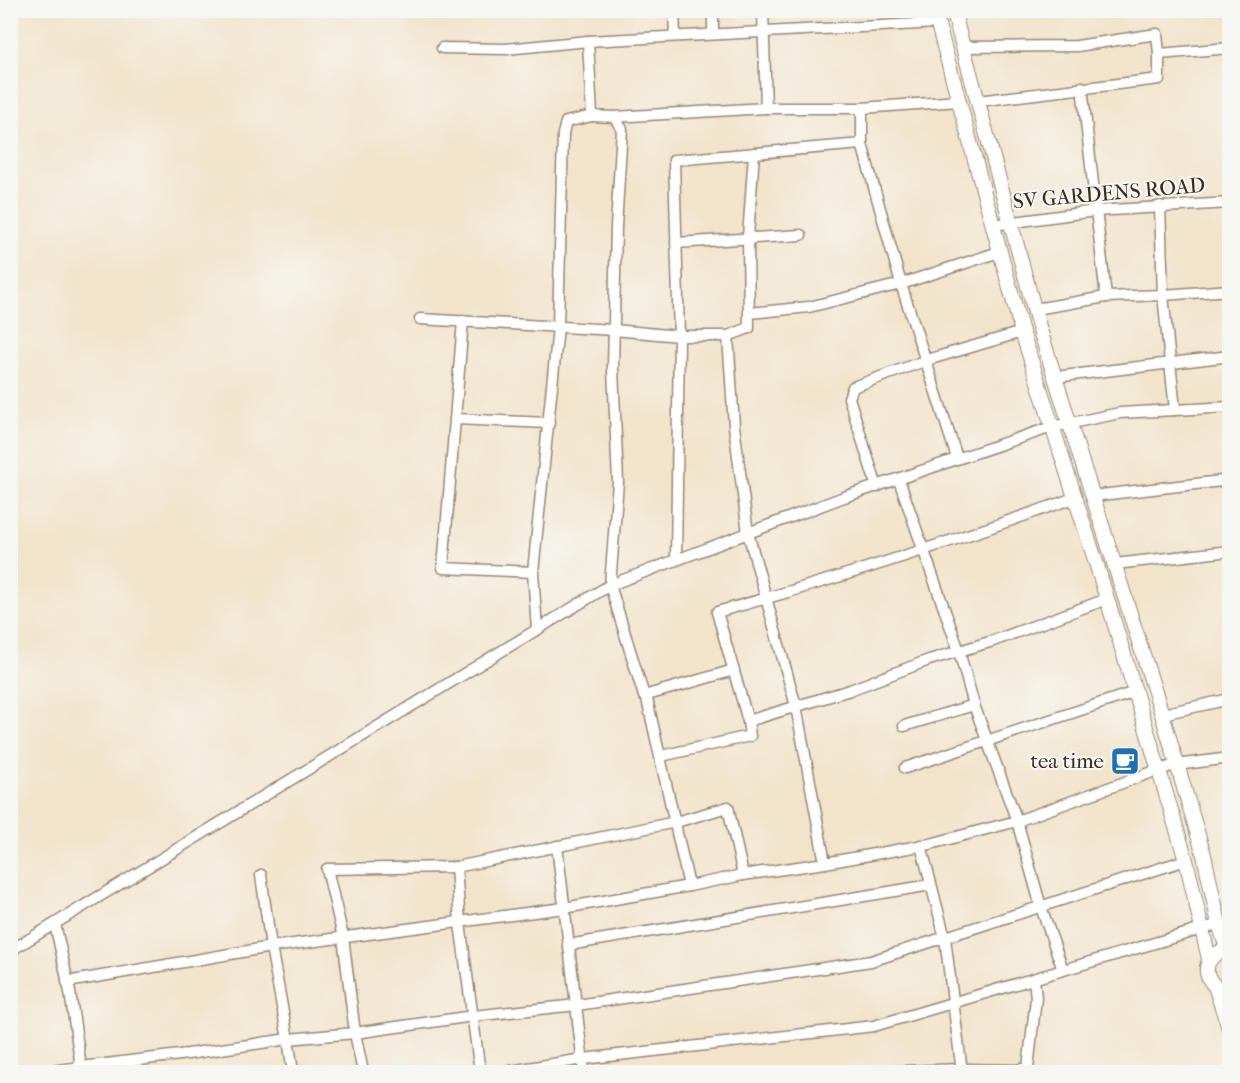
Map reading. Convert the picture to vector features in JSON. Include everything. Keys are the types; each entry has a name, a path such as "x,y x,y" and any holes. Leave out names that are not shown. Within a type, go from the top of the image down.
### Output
{"main road":[{"path":"953,10 1055,377 1162,714 1204,855 1219,924 1229,951 1219,952 1209,959"},
{"path":"936,17 1022,332 1107,599 1186,860 1209,959 1207,977 1220,989 1230,989"},
{"path":"1215,986 1230,1031"}],"street":[{"path":"674,10 675,36"},
{"path":"713,10 713,34"},
{"path":"763,10 766,108"},
{"path":"442,48 506,49 588,41 764,32 936,17"},
{"path":"964,47 1077,46 1157,34 1159,79 978,100"},
{"path":"588,41 592,116"},
{"path":"1159,54 1230,48"},
{"path":"1082,87 1106,297"},
{"path":"537,630 533,572 558,327 563,134 566,122 592,116 614,117 766,108 862,108 959,101"},
{"path":"862,108 862,144 901,284 957,458"},
{"path":"614,117 622,129 616,227 613,369 618,482 610,585 644,696 647,699 689,886"},
{"path":"676,560 679,336 674,160 862,144"},
{"path":"420,319 679,336 728,336 749,328 748,237 754,153"},
{"name":"SV GARDENS ROAD","path":"993,225 1095,211 1230,203"},
{"path":"1160,206 1163,295 1175,410"},
{"path":"676,243 801,235"},
{"path":"750,313 809,307 901,284 999,252"},
{"path":"1035,309 1106,297 1230,290"},
{"path":"463,321 443,568 533,572"},
{"path":"877,487 849,398 853,387 927,360 1022,332"},
{"path":"728,336 734,426 748,533 796,706 825,863"},
{"path":"1055,377 1230,356"},
{"path":"10,951 610,585 957,458 1052,427 1120,413 1230,406"},
{"path":"455,419 549,423"},
{"path":"899,480 959,651 974,705 1017,821 1041,907 1063,970"},
{"path":"1092,496 1230,480"},
{"path":"661,756 750,736 748,721 717,612 766,599 923,549 1074,498"},
{"path":"1115,564 1230,551"},
{"path":"748,721 850,690 929,660 1107,599"},
{"path":"644,696 734,670"},
{"path":"905,768 1135,692"},
{"path":"1162,714 1230,699"},
{"path":"904,726 974,705"},
{"path":"67,982 271,947 564,908 921,845 1017,821 1158,770 1176,765 1230,758"},
{"path":"363,1072 355,1033 343,937 327,869 456,867 676,822 728,807 743,875"},
{"path":"921,845 945,938 962,1071"},
{"path":"557,846 584,1072"},
{"path":"44,1072 81,1070 288,1038 355,1033 473,1016 577,1005 871,962 1186,860"},
{"path":"456,867 460,923 480,1072"},
{"path":"261,875 293,1072"},
{"path":"568,945 931,885"},
{"path":"55,924 81,1070"},
{"path":"504,1072 583,1059 874,1026 1219,924"},
{"path":"877,1072 1028,1068 1036,998 1034,979"}],"place":[{"name":"tea time","path":"1125,761"}]}
